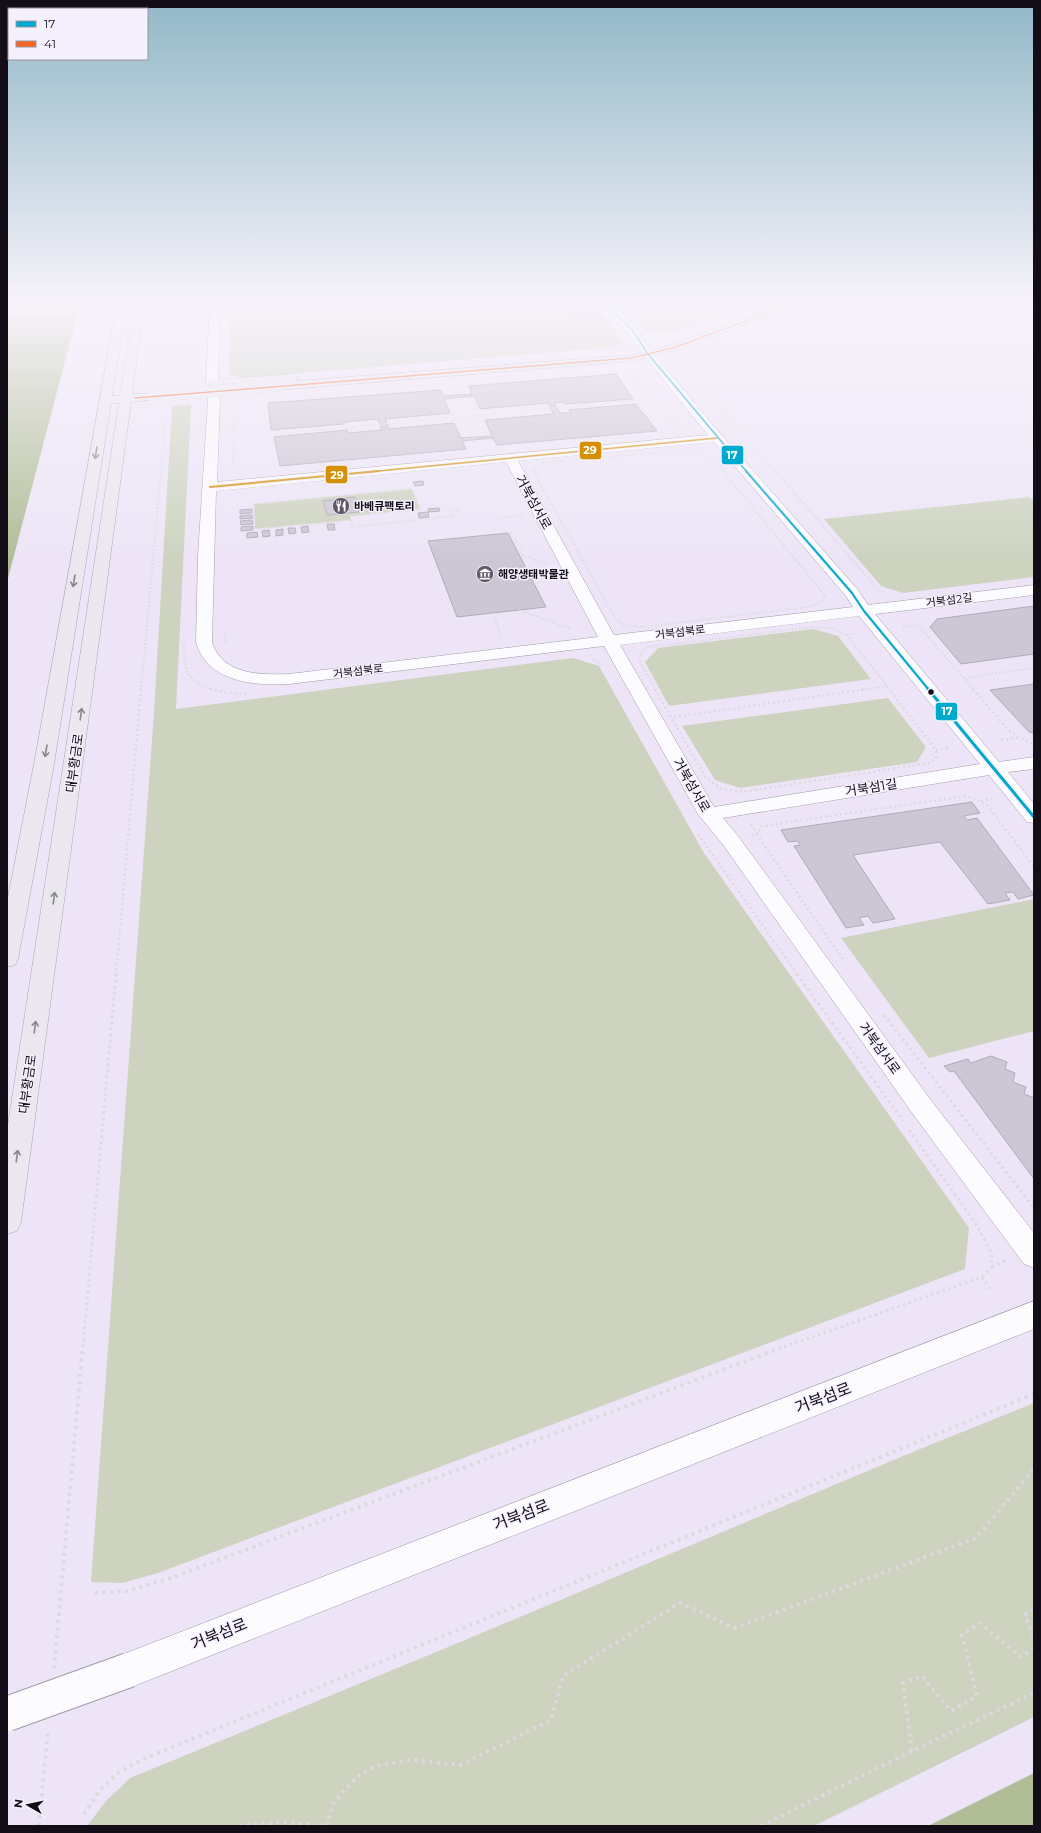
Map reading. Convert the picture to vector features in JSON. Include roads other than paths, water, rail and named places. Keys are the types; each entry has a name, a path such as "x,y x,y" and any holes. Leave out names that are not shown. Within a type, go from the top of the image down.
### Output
{"main road":[{"path":"7,959 44,764 106,390"},
{"path":"138,390 143,398"},
{"name":"대부황금로","path":"7,1222 74,762 120,428 143,398 138,390"},
{"path":"104,400 236,390"},
{"path":"213,392 254,390"},
{"path":"143,398 182,394"}],"street":[{"path":"677,390 717,438 852,593 864,611 1034,817"},
{"name":"거북섬북로","path":"213,392 204,650 209,658 228,670 247,678 270,681 289,679 864,611"},
{"name":"거북섬서로","path":"717,438 510,458 609,641 619,656 701,820 731,841 924,1110 1034,1255"},
{"path":"210,486 510,458"},
{"name":"거북섬2길","path":"864,611 1034,590"},
{"name":"거북섬1길","path":"701,820 929,777 1034,763"},
{"name":"거북섬로","path":"7,1714 129,1670 1034,1315"}],"place":[{"name":"바베큐팩토리","path":"341,506"},
{"name":"해양생태박물관","path":"485,574"}]}
